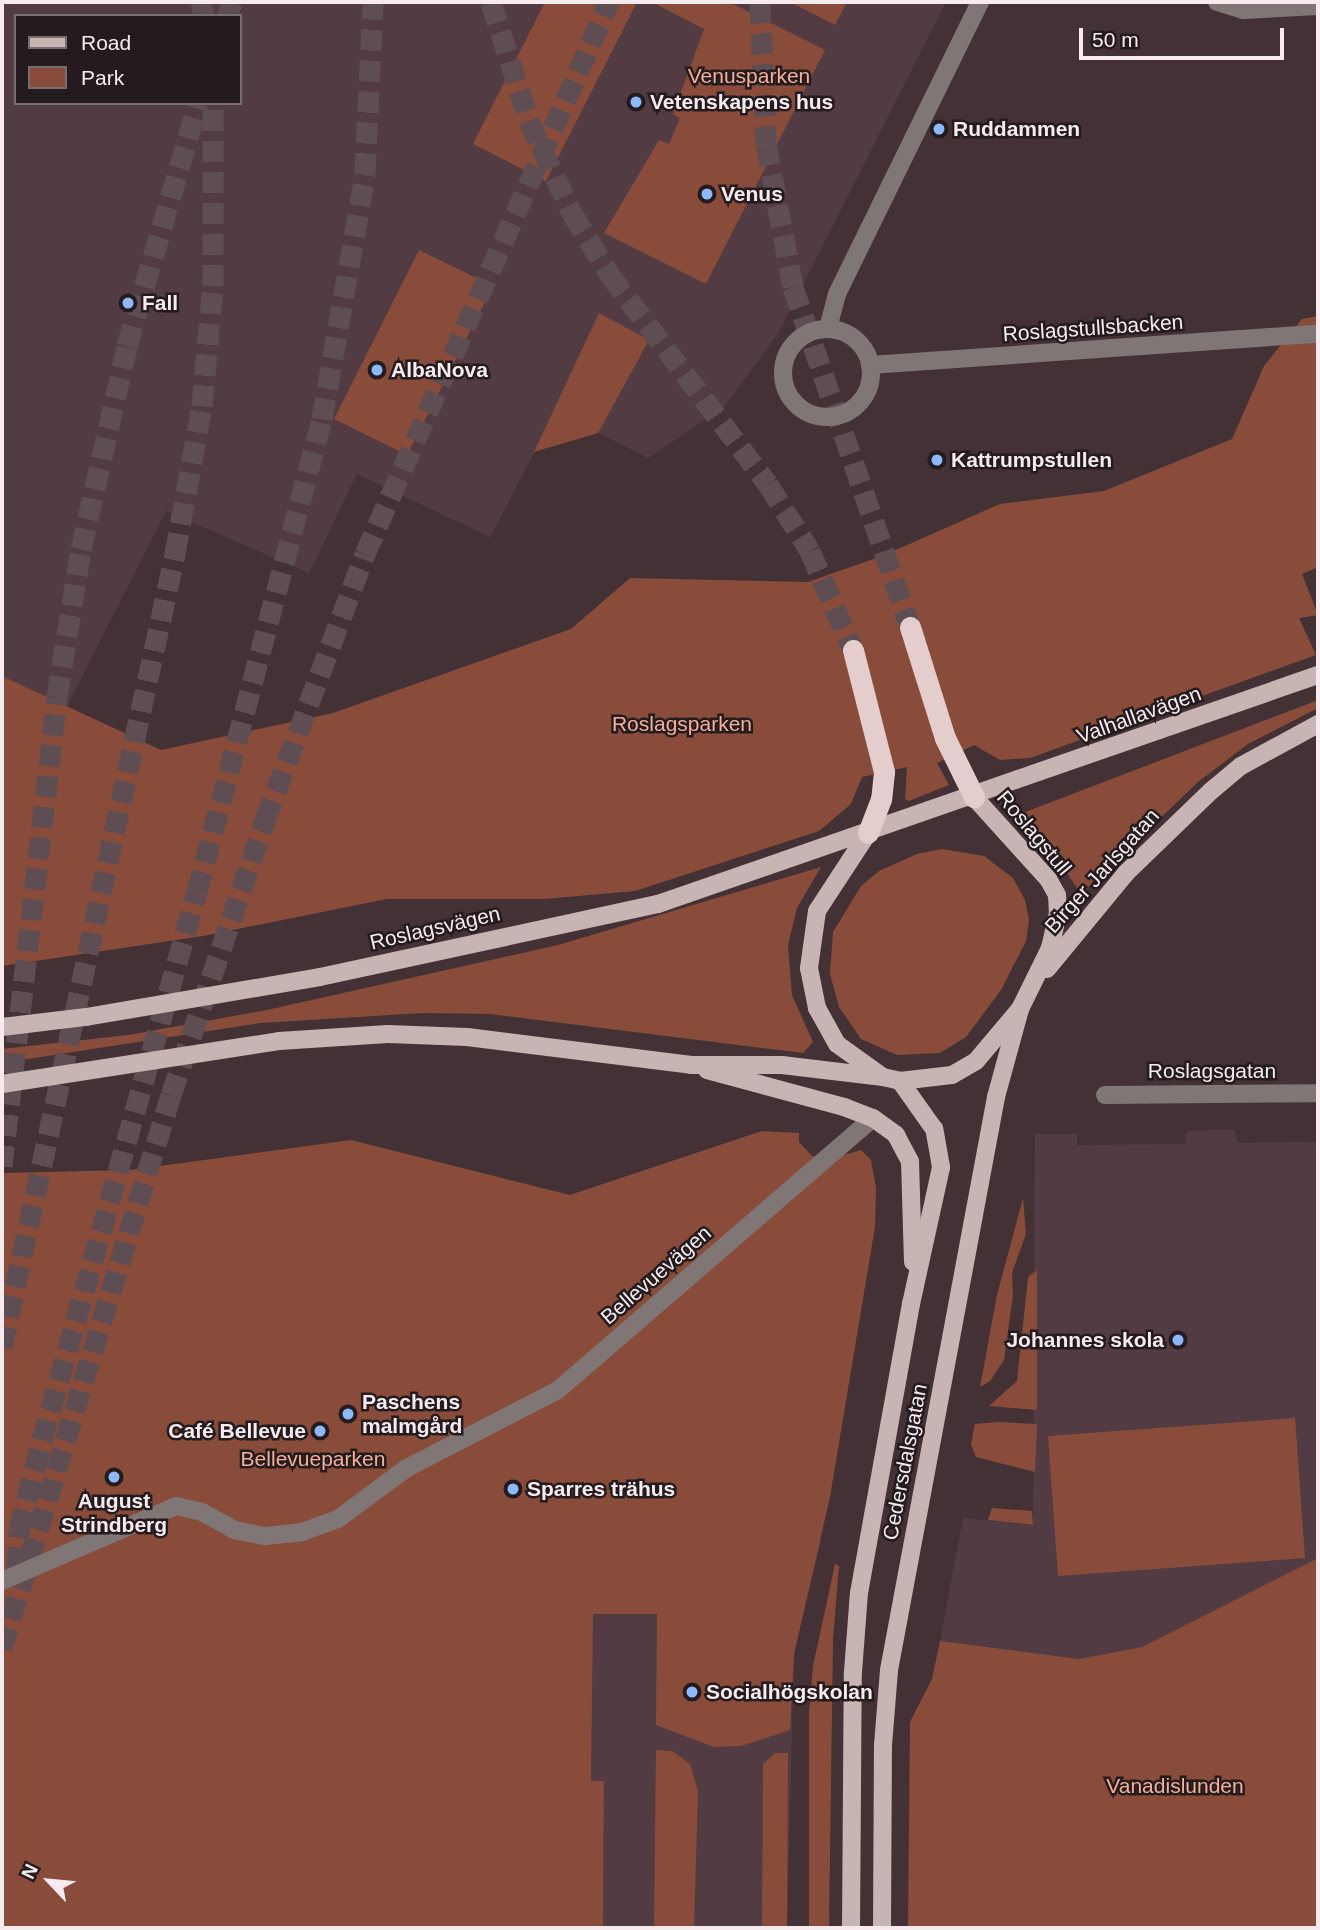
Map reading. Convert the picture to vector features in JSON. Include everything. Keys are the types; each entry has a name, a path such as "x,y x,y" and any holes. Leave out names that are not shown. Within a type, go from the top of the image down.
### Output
{"highway":[{"path":"910,627 953,755 974,797"},
{"path":"853,650 867,695 884,772 881,799 868,833"}],"main road":[{"name":"Valhallavägen","path":"974,797 1318,675"},
{"name":"Birger Jarlsgatan","path":"1032,988 1125,873 1171,827 1241,766 1318,724"},
{"name":"Roslagstull","path":"868,833 974,797 1036,864 1056,895 1058,914 1050,948 1032,988 1020,1009 976,1061 952,1075 891,1079"},
{"name":"Roslagsvägen","path":"2,1027 86,1017 320,977 658,904 868,833"},
{"path":"868,833 817,911 810,938 809,968 820,1015 837,1044 891,1079"},
{"name":"Cedersdalsgatan","path":"882,1928 883,1745 889,1670 996,1097 1020,1009"},
{"path":"2,1084 279,1041 388,1034 467,1037 691,1065 782,1065 891,1079"},
{"path":"691,1065 873,1118"},
{"name":"Cedersdalsgatan","path":"851,1928 853,1672 859,1593 911,1304 941,1167 934,1129 891,1079"},
{"name":"Cedersdalsgatan","path":"873,1118 896,1135 910,1161 911,1304"}],"street":[{"path":"828,328 837,294 981,2"},
{"path":"1217,2 1244,10 1318,6"},
{"path":"828,328 859,342 870,365 866,393 847,412 820,417 795,404 783,380 788,351 810,332 828,328"},
{"name":"Roslagstullsbacken","path":"870,365 1318,334"},
{"name":"Roslagsgatan","path":"1105,1095 1318,1093"},
{"name":"Bellevuevägen","path":"2,1581 176,1507 202,1512 234,1530 266,1536 302,1532 338,1518 407,1468 558,1390 873,1118"}],"shaded area":[{"name":"AlbaNova","path":"2,2 946,2 779,332 724,407 648,458 556,411 490,537 357,474 309,573 166,511 67,707 2,676"},
{"name":"Johannes skola","path":"1235,1129 1237,1143 1318,1142 1318,1558 1142,1647 1079,1659 940,1641 963,1518 1033,1525 1035,1134 1077,1134 1077,1145 1185,1144 1187,1131"},
{"name":"Socialhögskolan","path":"822,1537 794,1654 787,1928 603,1928 604,1782 591,1782 592,1614"}],"green space":[{"path":"545,2 637,2 546,181 473,144"},
{"name":"Venusparken","path":"652,2 729,2 825,50 706,284 604,233 659,140 669,144 680,118 673,114 704,29"},
{"path":"790,2 847,2 835,25"},
{"path":"419,250 493,286 407,455 334,419"},
{"path":"599,313 649,340 598,433 534,452"},
{"name":"Roslagsparken","path":"1318,316 1318,567 1302,574 1318,615 1299,618 1316,655 1030,758 1000,760 974,745 937,763 949,785 909,801 905,799 907,767 862,777 851,804 819,831 635,891 544,899 387,899 203,936 2,966 2,676 161,750 333,713 571,629 630,578 808,582 882,556 1000,504 1104,491 1232,439 1264,366 1302,319"},
{"path":"1318,700 1318,708 1248,744 1198,782 1081,894 1052,850 1015,816"},
{"path":"942,849 984,856 1013,878 1025,900 1029,920 1026,941 1001,990 966,1037 940,1053 897,1055 861,1039 839,1007 830,974 833,932 861,886 879,871 917,854"},
{"path":"821,867 797,908 788,945 792,995 813,1042 803,1053 490,1014 423,1013 261,1023 2,1063 2,1049 128,1035 267,1010 558,945"},
{"name":"Bellevueparken","path":"762,1131 799,1133 799,1142 812,1156 834,1158 861,1150 871,1160 876,1188 875,1227 830,1497 794,1654 790,1730 741,1746 714,1747 656,1725 657,1614 593,1614 591,1781 604,1781 603,1928 2,1928 2,1173 130,1170 351,1140 570,1195"},
{"path":"1023,1198 1026,1234 1012,1273 1013,1295 1004,1360 990,1381 980,1387 997,1295"},
{"path":"1037,1270 1037,1410 989,1406 1017,1381 1028,1277"},
{"path":"1295,1418 1305,1558 1058,1576 1048,1436"},
{"path":"975,1424 1037,1424 1035,1472 976,1457 971,1444"},
{"path":"992,1508 1032,1511 1033,1525 988,1520"},
{"name":"Vanadislunden","path":"1318,1558 1318,1928 908,1928 910,1722 932,1679 940,1641 1079,1659 1142,1647"},
{"path":"835,1564 839,1566 833,1639 829,1928 809,1928 809,1713 813,1666"},
{"path":"656,1750 672,1751 690,1764 698,1791 694,1928 654,1928"},
{"path":"775,1753 788,1753 787,1928 762,1928 763,1764"}],"tunnel":[{"path":"201,2 204,14"},
{"path":"228,14 232,2"},
{"path":"17,1568 19,1530 42,1440 197,892 322,419 365,174 373,2"},
{"path":"491,2 529,121 572,213 610,275 768,484 810,551 853,650"},
{"path":"2,1648 171,1095 265,820 365,554 609,2"},
{"path":"760,2 766,144 793,287 910,627"},
{"path":"2,1166 57,697 81,549 127,346 197,105"},
{"path":"2,1347 175,554 202,406 213,286 213,105"}],"place":[{"name":"Vetenskapens hus","path":"636,102"},
{"name":"Ruddammen","path":"939,129"},
{"name":"Venus","path":"707,194"},
{"name":"Fall","path":"128,303"},
{"name":"AlbaNova","path":"377,370"},
{"name":"Kattrumpstullen","path":"937,460"},
{"name":"Johannes skola","path":"1178,1340"},
{"name":"Paschens malmgård","path":"348,1414"},
{"name":"Café Bellevue","path":"320,1431"},
{"name":"August Strindberg","path":"114,1477"},
{"name":"Sparres trähus","path":"513,1489"},
{"name":"Socialhögskolan","path":"692,1692"}]}
